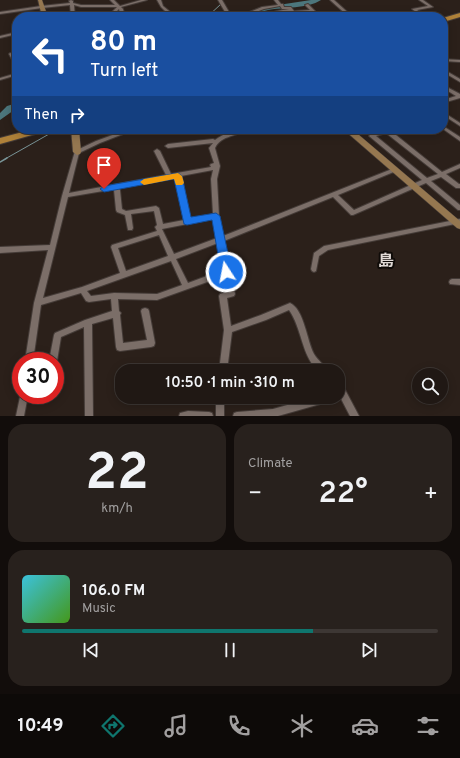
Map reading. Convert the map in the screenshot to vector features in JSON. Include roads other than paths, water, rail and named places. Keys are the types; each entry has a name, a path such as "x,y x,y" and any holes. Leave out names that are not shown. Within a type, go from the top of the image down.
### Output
{"main road":[{"path":"448,18 460,14"},
{"path":"0,137 12,134"},
{"path":"0,141 26,134"}],"street":[{"path":"40,0 44,12"},
{"path":"112,0 120,12"},
{"path":"0,13 72,2 81,6 118,7 145,0"},
{"path":"159,0 162,6 169,12"},
{"path":"220,0 227,12"},
{"path":"276,0 282,6"},
{"path":"332,0 345,12"},
{"path":"418,12 414,9 431,7 421,0"},
{"path":"72,2 73,12"},
{"path":"274,12 313,11 307,5"},
{"path":"252,12 263,8 282,6 289,7 292,11"},
{"path":"114,12 118,7"},
{"path":"0,37 12,34"},
{"path":"448,61 460,61"},
{"path":"448,73 460,81"},
{"path":"0,79 12,75"},
{"path":"448,89 460,96"},
{"path":"448,100 460,96"},
{"path":"448,117 460,125"},
{"path":"448,131 460,139"},
{"path":"30,352 38,303 77,152 75,134"},
{"path":"77,152 122,134"},
{"path":"215,168 208,152 209,145 221,134"},
{"path":"224,364 228,330 223,296 231,294 216,216 214,179 216,166 212,152 213,145 221,138 232,134"},
{"path":"352,134 459,223"},
{"path":"378,134 372,136 460,208"},
{"path":"395,134 458,187 460,186"},
{"path":"168,146 213,141"},
{"path":"157,151 170,177"},
{"path":"334,195 353,213 460,166"},
{"path":"65,196 215,168"},
{"path":"38,303 82,290 172,256 220,240 394,170"},
{"path":"178,176 187,221"},
{"path":"117,190 119,210 128,213 156,208 160,229 186,286"},
{"path":"128,213 130,228"},
{"path":"124,275 114,247 160,229 187,221 216,216"},
{"path":"314,269 316,255 326,248 459,223"},
{"path":"0,250 53,247"},
{"path":"82,290 90,299 114,296 157,297 226,272"},
{"path":"452,282 460,282"},
{"path":"114,296 120,347 151,343 145,311"},
{"path":"228,330 263,318 290,306 296,313 309,352 318,364"},
{"path":"55,352 58,335 88,322 116,313"},
{"path":"88,322 89,416"},
{"path":"345,400 355,416"},
{"path":"20,416 22,404"},
{"path":"220,404 220,416"},
{"path":"237,416 273,413 306,404"},
{"path":"183,416 209,416"}],"waterway":[{"path":"212,12 221,4 218,0"},
{"path":"257,12 265,9 318,0"},
{"path":"0,118 12,107"},
{"path":"5,159 49,134"},
{"path":"0,162 7,158"}],"district":[{"name":"島","path":"386,262"}]}
